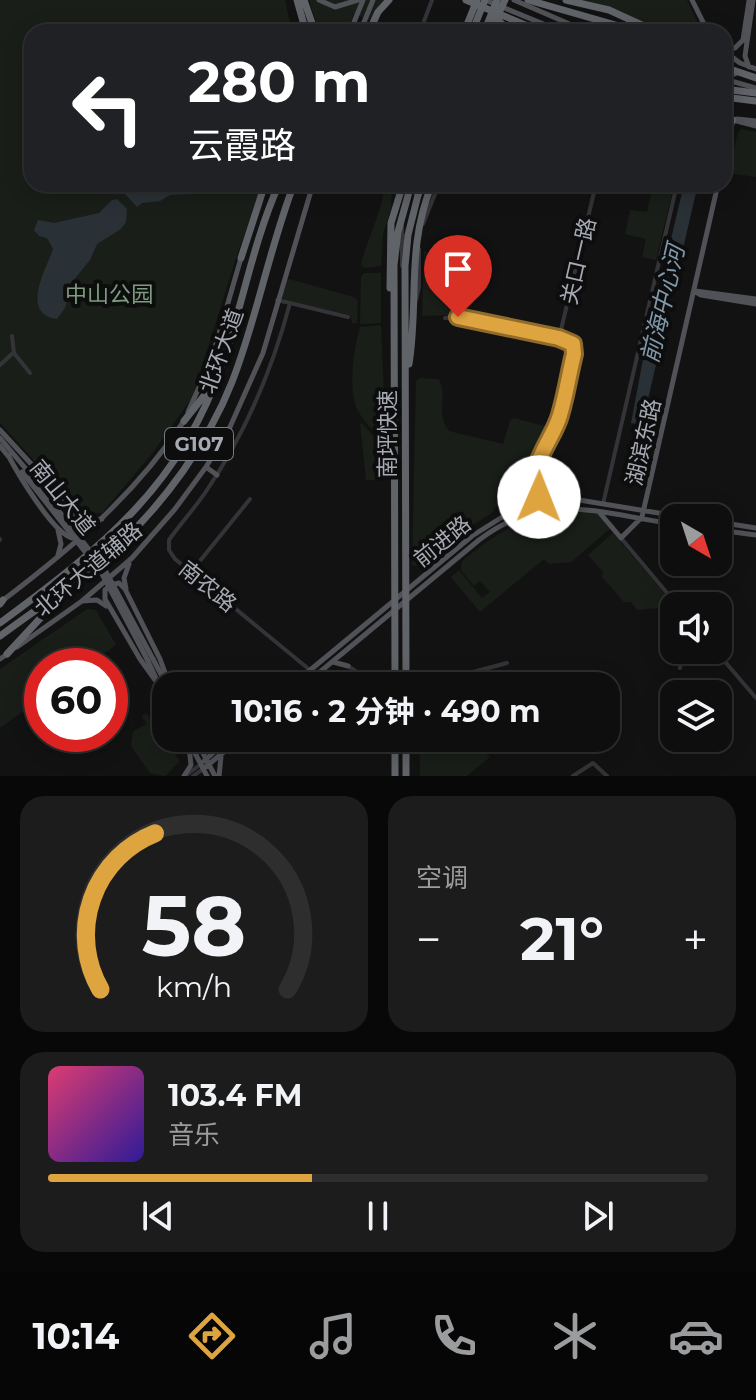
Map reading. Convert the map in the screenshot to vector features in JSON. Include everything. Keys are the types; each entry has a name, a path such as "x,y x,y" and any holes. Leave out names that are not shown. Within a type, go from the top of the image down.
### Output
{"highway":[{"path":"297,0 304,24"},
{"path":"304,0 312,24"},
{"path":"373,24 389,0"},
{"path":"466,0 482,1 527,24"},
{"path":"487,24 497,0"},
{"path":"494,24 505,0"},
{"path":"528,0 612,24"},
{"path":"566,0 609,10 640,24"},
{"path":"469,24 482,1"},
{"path":"475,24 482,1"},
{"path":"482,1 503,24"},
{"path":"732,71 756,78"},
{"path":"732,89 756,90"},
{"path":"732,98 756,101"},
{"path":"241,258 262,192"},
{"name":"北环大道","path":"0,623 87,557 128,519 181,450 198,423 217,379 258,239 276,192"},
{"name":"北环大道","path":"0,636 72,583 136,527 176,478 208,429 231,384 291,192"},
{"path":"398,326 389,277 390,234 400,192"},
{"name":"南坪快速","path":"395,672 396,249 409,192"},
{"name":"南坪快速","path":"406,672 405,266 408,235 421,192"},
{"path":"405,386 413,326 415,249 429,192"},
{"path":"184,421 217,379"},
{"path":"3,657 72,583"},
{"path":"395,752 395,776"},
{"path":"406,752 406,776"}],"main road":[{"path":"319,0 335,7 360,0"},
{"path":"352,24 360,0"},
{"path":"363,24 373,0"},
{"path":"514,0 570,24"},
{"path":"692,0 704,24"},
{"path":"732,49 740,45 753,0"},
{"path":"482,1 542,24"},
{"path":"748,22 746,60 753,68"},
{"path":"732,55 753,68"},
{"path":"732,82 756,90"},
{"path":"732,120 756,123"},
{"name":"北环大道辅路","path":"3,657 82,601 132,558 175,509 206,467 230,427 255,374 311,192"},
{"name":"湖滨东路","path":"621,538 644,512 716,192"},
{"name":"北环大道辅路","path":"1,602 103,519 135,486 184,421 212,358 241,258"},
{"path":"694,291 756,301"},
{"path":"0,430 72,509 80,522 80,533 69,538 56,526 20,478 10,454"},
{"name":"南山大道","path":"0,438 101,572 156,672"},
{"name":"南山大道","path":"0,446 10,454"},
{"path":"206,467 217,475"},
{"path":"535,488 539,497 549,501"},
{"path":"524,507 533,498 535,488"},
{"path":"557,500 561,504 557,508"},
{"name":"前进路","path":"313,672 496,519 524,507 557,500 660,514"},
{"path":"569,500 566,503 569,507"},
{"name":"前进路","path":"313,672 330,663 486,534 516,518 569,507 660,522"},
{"path":"72,509 90,521 103,519"},
{"path":"597,511 621,538"},
{"path":"732,524 756,528"},
{"path":"52,562 61,547 56,526"},
{"path":"732,532 756,535"},
{"path":"132,558 124,578 160,659 163,672"},
{"path":"130,597 119,583 107,587 104,597 154,672"},
{"path":"82,601 97,600 112,612"},
{"path":"346,650 348,666"},
{"path":"330,663 348,666"},
{"path":"184,776 192,762 190,752"},
{"path":"196,752 218,775"},
{"path":"201,752 207,776"},
{"path":"205,764 216,752"},
{"path":"205,764 224,752"},
{"path":"218,775 224,752"}],"street":[{"path":"423,24 432,0"},
{"path":"748,39 756,40"},
{"path":"746,60 756,62"},
{"path":"402,192 398,326 404,563"},
{"path":"398,326 418,295 420,233 436,192"},
{"name":"关口一路","path":"559,338 594,192"},
{"path":"603,504 675,192"},
{"path":"277,300 348,317"},
{"name":"南农路","path":"290,303 260,394 217,475 168,543 172,556 313,672"},
{"path":"445,318 458,317 571,342 574,350 559,420 542,453 535,488"},
{"path":"12,336 14,353 30,373"},
{"path":"0,365 14,353"},
{"path":"191,572 250,499"},
{"path":"621,538 666,592"},
{"path":"348,666 360,674 458,676 507,663"},
{"path":"680,668 681,664"},
{"path":"727,664 756,698"},
{"path":"184,776 205,764"},
{"path":"193,776 205,764"},
{"path":"573,776 586,766 595,764 607,776"}],"green space":[{"name":"中山公园","path":"0,0 285,0 290,24 24,24 24,192 260,192 192,398 151,455 102,513 82,513 0,423"},
{"path":"309,0 386,0 372,21 354,14 349,24 316,24"},
{"path":"578,0 687,0 698,24 647,24 618,10"},
{"path":"742,129 756,132 756,177 732,174 732,157 738,132"},
{"path":"383,192 392,192 391,209 383,234 381,266 365,268 361,265"},
{"path":"651,192 672,192 656,260 642,257 646,239 625,234 630,210 647,212"},
{"path":"424,251 474,263 459,315 422,316"},
{"path":"364,273 381,273 381,323 360,324 361,276"},
{"path":"289,279 354,297 358,301 357,323 352,323 350,315 285,300 282,297 285,282"},
{"path":"381,325 384,395 379,437 358,411 352,381 360,327"},
{"path":"420,378 439,379 443,418 449,431 503,444 510,421 514,418 549,430 540,447 529,493 499,502 492,513 458,534 417,566 412,565 416,381"},
{"path":"362,423 382,446 382,480 366,480"},
{"path":"559,511 597,512 611,528 571,562 549,564 544,559 480,612 451,577 459,570 482,598 490,592 480,581 474,586 461,570 462,561 507,529"},
{"path":"613,533 663,592 660,592 660,608 637,610 631,602 624,602 601,576 604,573 588,555"},
{"path":"87,609 96,610 116,645 112,648 30,648"},
{"path":"24,652 24,711 0,728 0,669"},
{"path":"146,713 152,721 152,752 174,752 180,761 165,776 150,773 131,746 133,731 147,724 141,716"},
{"path":"420,752 485,752 490,757 467,776 420,776"}],"water":[{"path":"214,192 170,195 137,207 124,193"},
{"name":"前海中心河","path":"682,192 696,192 642,425 631,423"},
{"path":"117,199 127,209 126,222 121,229 97,244 90,260 73,281 65,308 57,319 46,315 37,299 38,289 53,249 47,238 39,236 34,230 38,220 54,223 99,213"}],"route":[{"path":"458,317 559,338 573,344 574,354 559,420 546,442 536,474 535,491 539,497"}]}
